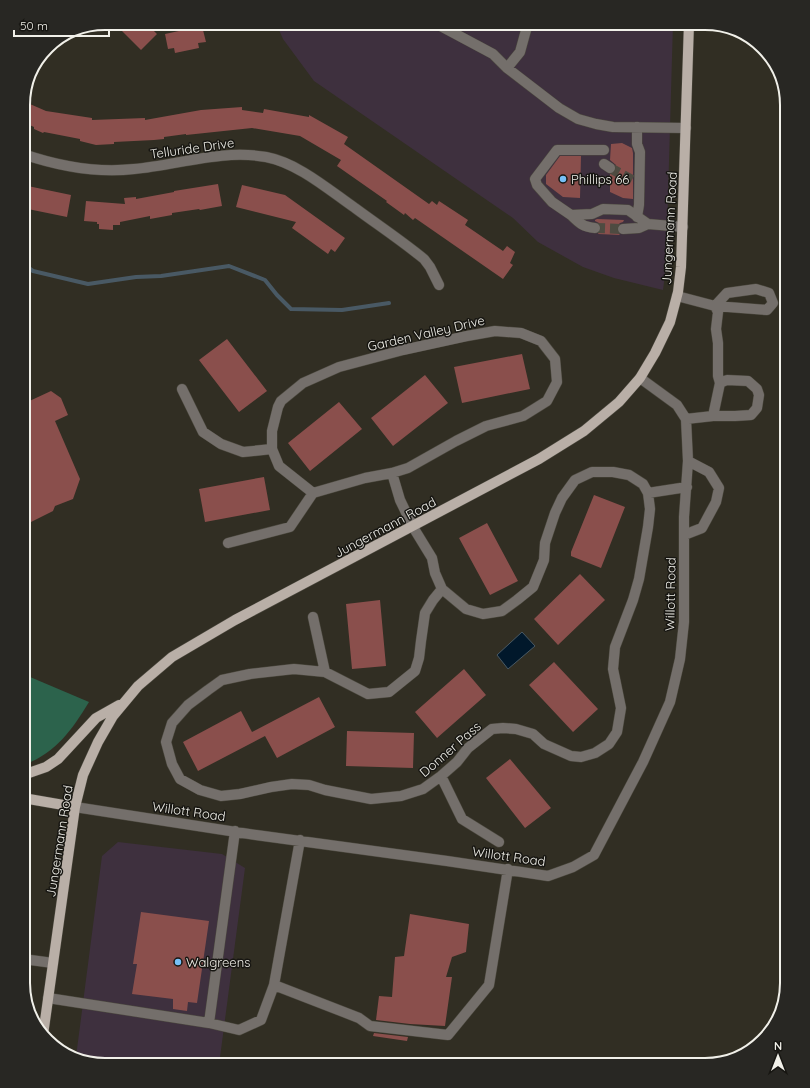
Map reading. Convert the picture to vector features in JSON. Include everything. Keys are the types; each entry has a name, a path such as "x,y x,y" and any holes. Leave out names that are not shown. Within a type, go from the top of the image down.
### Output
{"main road":[{"name":"Jungermann Road","path":"45,1028 75,807 83,776 98,742 113,716 138,686 172,657 235,620 540,459 584,431 619,402 640,378 670,322 677,296 681,267 683,227 689,30"},
{"path":"30,773 46,767 58,758 96,718 126,700"},
{"name":"Willott Road","path":"30,799 75,807"}],"street":[{"path":"448,30 493,54 506,68 559,108 578,120 613,127 686,128"},
{"path":"506,68 520,52 526,30"},
{"path":"637,127 637,144 640,152 637,183 639,205 637,217"},
{"path":"595,228 588,228 581,225 571,215 552,202 537,185 535,179 557,150 604,150"},
{"name":"Telluride Drive","path":"30,156 64,165 110,170 132,170 229,155 267,157 284,162 299,169 424,258 439,285"},
{"path":"571,215 592,214 603,209 628,210 648,224 683,227"},
{"path":"623,229 639,228 648,224"},
{"path":"677,296 715,306 767,310 773,303 769,293 756,289 727,293 715,306"},
{"path":"713,416 720,383 718,376 718,343 716,329 718,312 715,306"},
{"name":"Garden Valley Drive","path":"495,331 521,333 541,341 555,359 557,382 547,401 523,416 486,426 408,468 313,493 280,466 272,449 272,431 281,401 303,383 339,367 403,350 495,331"},
{"path":"640,378 677,405 686,419 713,416 751,415 757,408 759,395 757,389 748,381 727,380 720,383"},
{"path":"182,389 203,432 221,444 243,452 272,449"},
{"name":"Willott Road","path":"75,807 548,876 573,867 594,855 643,762 670,702 680,659 684,622 684,535 688,461 686,419"},
{"path":"684,535 702,528 716,502 719,488 709,472 688,461"},
{"path":"392,473 400,500 432,558 435,573 442,589 466,609 483,614 502,611 533,587 544,560 546,543 555,513 562,498 575,480 592,472 613,472 629,475 643,484 648,493 687,487"},
{"path":"228,543 290,527 313,493"},
{"name":"Donner Pass","path":"442,589 433,600 426,613 420,642 419,658 415,671 389,692 368,694 325,672 294,669 250,674 222,680 188,705 172,723 166,742 172,764 180,779 200,790 220,796 240,794 292,784 309,785 325,790 371,799 402,796 423,790 457,762 468,748 492,729 516,729 532,734 544,744 571,756 581,757 595,753 609,744 617,732 621,708 613,669 615,647 634,600 639,579 650,508 648,493"},
{"path":"313,616 325,672"},
{"path":"441,776 462,819 499,842"},
{"path":"209,1023 235,831"},
{"path":"48,998 209,1023 239,1030 261,1020 274,985 300,840"},
{"path":"274,985 359,1018 370,1026 448,1035 490,985 508,870"},
{"path":"30,960 54,963"}],"shaded area":[{"path":"279,30 673,30 666,266 663,290 614,278 583,267 538,242 513,218 314,81 283,39"},
{"path":"118,842 222,854 245,868 220,1058 105,1058 77,1052 102,856"}],"green space":[{"path":"30,677 89,702 62,740 53,748 30,762"}],"water":[{"path":"522,632 535,646 508,669 497,655"}],"building":[{"path":"121,30 153,30 157,34 141,50"},
{"path":"184,30 203,30 206,42 198,43 199,48 175,53 174,48 168,49 165,34"},
{"path":"30,104 46,111 92,118 92,120 145,118 145,120 201,110 242,107 242,110 263,113 264,109 309,117 309,115 348,137 344,144 429,204 432,201 437,205 439,201 468,220 465,225 503,251 507,246 515,252 510,263 513,265 503,279 415,218 413,220 405,213 404,215 386,202 387,201 337,166 341,160 300,136 252,128 186,134 164,137 164,139 114,142 114,144 96,145 80,141 80,139 43,133 34,129 34,127 30,125"},
{"name":"Phillips 66","path":"622,143 632,148 633,153 633,199 623,198 610,192 610,174 615,172 616,168 616,165 610,160 611,144"},
{"name":"Phillips 66","path":"560,156 581,156 580,198 563,197 546,184 546,175"},
{"path":"218,184 222,206 172,213 172,215 150,219 150,216 120,222 120,225 113,225 113,230 99,229 99,224 97,224 97,222 84,221 86,201 125,204 124,198 136,197 136,199"},
{"path":"242,185 285,195 345,238 335,252 331,249 328,254 292,228 296,222 236,207"},
{"path":"30,186 71,195 67,217 30,209"},
{"path":"597,219 624,220 617,226 617,232 620,235 598,234 601,228 599,223 595,221"},
{"path":"227,339 267,391 239,412 199,360"},
{"path":"522,354 530,389 462,403 454,367"},
{"path":"425,375 448,403 393,446 371,418"},
{"path":"51,391 61,398 68,415 55,421 80,479 73,499 55,506 53,511 30,522 30,401"},
{"path":"339,402 362,429 310,471 288,443"},
{"path":"264,477 270,510 205,522 199,489"},
{"path":"594,495 625,507 601,568 571,556 571,552"},
{"path":"487,523 518,581 490,595 459,538"},
{"path":"580,574 605,600 558,645 534,619"},
{"path":"380,600 386,666 352,669 346,604"},
{"path":"554,662 598,709 573,732 529,685"},
{"path":"464,669 486,695 437,738 415,712"},
{"path":"319,697 335,727 277,758 265,736 198,771 183,742 241,711 252,732"},
{"path":"347,731 414,733 413,768 346,766"},
{"path":"510,759 551,808 525,828 486,778"},
{"path":"141,912 209,921 197,1003 188,1002 187,1011 173,1009 173,999 132,994 137,964 133,964"},
{"path":"410,914 469,924 466,952 452,957 446,977 452,977 445,1026 376,1020 379,996 392,997 395,957 404,956"},
{"path":"374,1033 408,1037 407,1041 373,1036"}],"waterway":[{"path":"30,269 33,271 88,284 136,277 161,276 229,266 265,280 291,309 342,310 389,303"}],"tunnel":[{"path":"610,168 634,181"},
{"path":"595,228 623,229"}],"place":[{"name":"Phillips 66","path":"563,179"},
{"name":"Walgreens","path":"178,962"}]}
